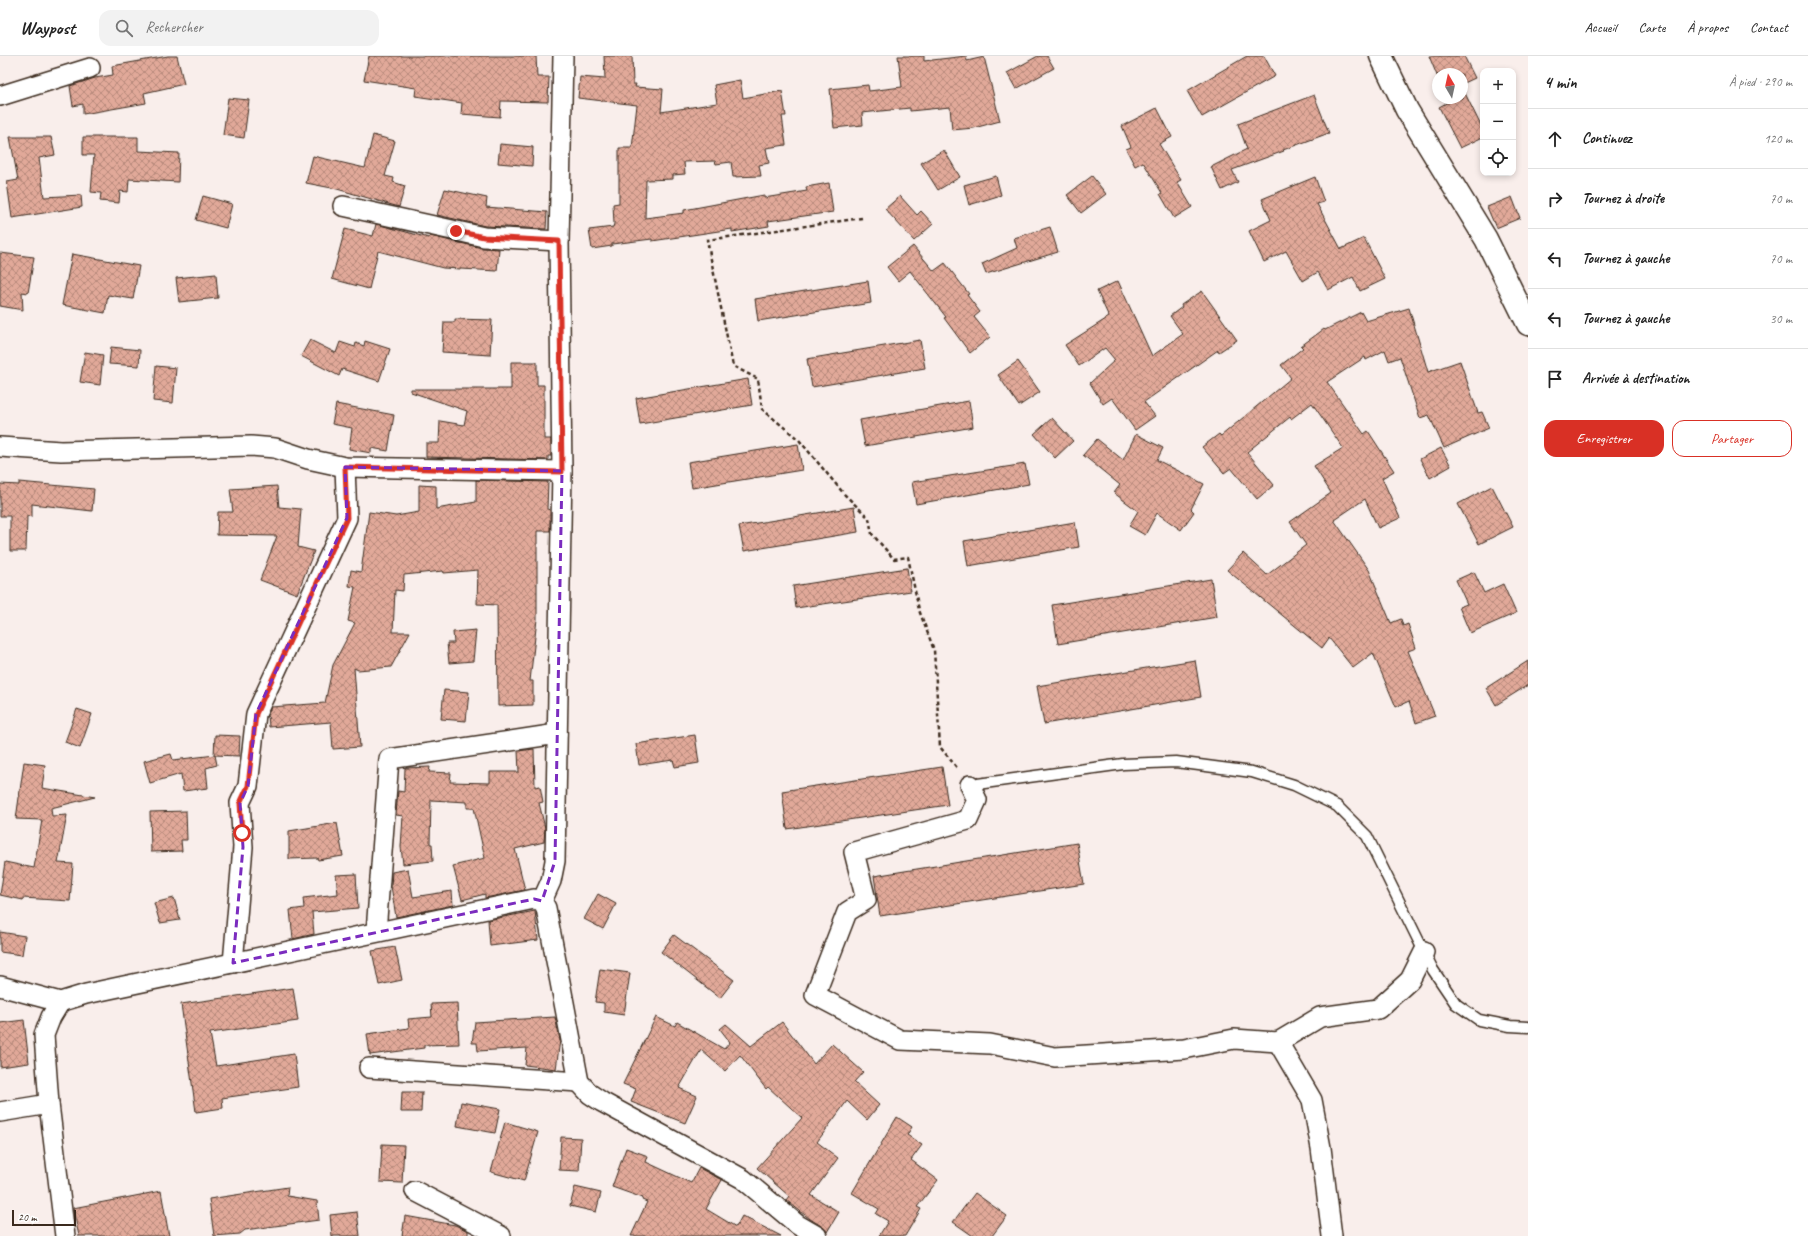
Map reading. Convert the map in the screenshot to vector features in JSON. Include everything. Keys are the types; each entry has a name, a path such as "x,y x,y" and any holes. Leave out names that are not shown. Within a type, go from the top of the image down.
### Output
{"street":[{"path":"542,901 551,881 555,861 562,472 559,241 563,56"},
{"path":"1381,56 1407,110 1486,239 1528,324"},
{"path":"0,96 90,68"},
{"path":"343,206 484,237 559,241"},
{"path":"0,447 62,451 250,446 275,448 308,459 345,467 562,472"},
{"path":"233,963 242,848 240,803 248,786 256,714 347,518 345,467"},
{"path":"376,932 389,759 558,734"},
{"path":"970,785 977,800 968,820 854,852 866,900 847,912 815,995 900,1040 990,1044 1055,1057 1184,1049 1234,1039 1278,1042 1320,1017 1378,1009 1410,980 1424,952"},
{"path":"0,986 60,1002 86,994 376,932 534,900 542,901"},
{"path":"542,901 546,908 579,1082 590,1094 602,1102 743,1178 794,1230 816,1236"},
{"path":"60,1002 44,1035 49,1104 65,1236"},
{"path":"1278,1042 1312,1100 1321,1148 1332,1236"},
{"path":"369,1068 579,1082"},
{"path":"0,1112 49,1104"},
{"path":"414,1191 501,1236"}],"lane":[{"path":"970,785 1123,764 1176,762 1252,772 1294,785 1337,806 1367,836 1433,970 1456,1004 1479,1020 1510,1026 1528,1027"}],"path":[{"path":"862,218 707,240 733,366 758,379 762,409 799,440 845,495 869,518 872,534 894,559 908,557 919,610 934,650 940,747 970,785"}],"highlighted area":[{"path":"345,467 562,471 555,861 542,901 534,899 233,963 243,847 240,803 248,786 256,714 347,518"}],"building":[{"path":"168,56 177,56 184,84 144,93 146,103 83,114 83,104 73,106 70,86 95,78 113,75 112,66"},
{"path":"369,56 536,56 537,77 549,77 548,102 501,101 500,117 461,114 462,103 415,96 416,88 364,80"},
{"path":"604,56 632,56 633,84 636,84 635,87 663,89 661,112 717,103 714,85 740,80 743,98 782,91 786,116 782,116 786,145 766,148 769,163 759,165 761,176 733,177 731,162 716,164 715,161 684,162 685,174 673,175 673,179 646,180 645,218 684,213 684,210 764,195 764,198 807,191 806,187 829,183 833,212 768,221 769,226 732,232 732,229 652,241 652,239 612,244 612,246 592,249 589,230 613,227 614,224 613,204 619,203 619,148 632,148 637,105 578,98 580,77 605,79"},
{"path":"898,56 924,56 924,61 966,56 967,61 984,57 1000,121 974,128 952,130 950,107 910,111 910,108 862,113 863,125 834,128 830,89 868,85 869,91 902,87"},
{"path":"1038,56 1047,56 1054,68 1016,89 1007,73"},
{"path":"1247,56 1264,56 1275,76 1202,117 1187,91"},
{"path":"1429,56 1464,56 1475,78 1468,81 1468,68 1434,68"},
{"path":"1314,95 1329,133 1232,170 1238,182 1222,190 1211,167 1247,149 1238,124"},
{"path":"228,98 249,100 244,138 223,135"},
{"path":"1468,99 1480,124 1480,138 1460,148 1439,107 1444,104 1468,104"},
{"path":"1157,108 1172,137 1159,144 1181,180 1177,182 1192,207 1174,218 1160,194 1162,193 1143,162 1135,166 1126,149 1131,147 1122,126"},
{"path":"373,135 395,141 385,176 394,178 393,182 405,186 399,207 337,189 306,183 313,156 365,168"},
{"path":"10,137 51,137 55,155 39,158 44,197 81,195 82,207 12,218 7,182 18,180"},
{"path":"83,137 138,137 138,151 179,153 178,182 129,179 128,192 120,191 119,203 100,201 101,193 91,192 94,155 83,155"},
{"path":"500,144 533,147 532,166 498,163"},
{"path":"944,150 960,177 938,190 921,163"},
{"path":"996,176 1001,195 969,205 964,185"},
{"path":"1092,176 1106,194 1081,213 1067,195"},
{"path":"1315,177 1324,202 1317,204 1341,249 1364,238 1385,279 1360,291 1353,277 1328,290 1318,272 1303,281 1286,251 1264,262 1249,231 1271,220 1262,199"},
{"path":"445,189 487,198 486,207 547,212 546,229 485,226 437,215"},
{"path":"203,196 232,204 226,228 196,220"},
{"path":"900,196 917,215 921,211 933,224 914,241 885,209"},
{"path":"1512,197 1520,218 1496,228 1487,207"},
{"path":"376,224 429,238 430,236 482,248 499,249 497,271 443,268 378,251 369,289 332,279 345,229 373,236"},
{"path":"1050,227 1058,252 986,274 982,264 1017,248 1014,238"},
{"path":"913,246 934,271 945,263 969,294 967,295 980,312 974,317 990,337 970,353 944,318 946,317 910,271 898,281 887,267"},
{"path":"0,253 34,257 28,293 22,292 23,310 0,306"},
{"path":"72,254 139,266 133,299 108,295 105,313 62,305"},
{"path":"216,274 218,298 179,302 176,278"},
{"path":"868,281 871,303 758,321 755,299"},
{"path":"1118,281 1152,356 1183,334 1170,316 1182,307 1181,305 1202,291 1237,340 1219,352 1218,350 1144,402 1155,416 1135,430 1112,398 1103,404 1090,383 1115,360 1105,348 1079,366 1065,345 1109,317 1097,291"},
{"path":"1409,308 1428,372 1460,361 1478,413 1482,412 1489,428 1444,448 1429,415 1420,418 1400,357 1389,361 1385,350 1366,360 1365,357 1327,382 1364,434 1368,431 1394,471 1382,478 1400,518 1378,528 1365,499 1334,520 1369,570 1391,623 1401,619 1403,626 1408,624 1416,648 1408,651 1435,716 1416,723 1409,701 1396,707 1373,653 1353,668 1329,638 1322,648 1227,570 1243,553 1267,575 1306,545 1290,522 1331,493 1314,466 1343,448 1312,403 1291,419 1290,417 1247,452 1274,485 1257,499 1231,468 1224,473 1202,447 1219,434 1221,436 1291,378 1281,365 1303,348 1301,346 1324,329 1325,330 1361,312 1366,321"},
{"path":"455,319 492,320 490,355 442,352 444,322 455,322"},
{"path":"310,340 336,353 340,342 355,347 356,343 364,346 365,341 390,349 379,381 342,369 339,376 301,356"},
{"path":"920,340 925,368 812,387 807,359"},
{"path":"111,347 140,350 139,366 109,364"},
{"path":"85,352 103,355 100,385 80,382"},
{"path":"1018,361 1040,392 1019,406 998,375"},
{"path":"511,362 537,362 537,385 544,385 544,439 551,439 551,456 548,456 548,460 426,457 426,443 439,443 440,421 464,425 467,411 411,392 411,389 511,389"},
{"path":"156,366 176,368 173,403 153,401"},
{"path":"748,379 752,405 640,424 636,398"},
{"path":"969,401 973,427 865,446 860,420"},
{"path":"336,404 394,415 388,451 371,448 371,453 349,449 352,428 332,424"},
{"path":"1052,418 1073,441 1055,458 1034,434"},
{"path":"1136,434 1163,448 1157,460 1204,484 1191,509 1194,512 1181,530 1157,513 1145,535 1129,526 1138,511 1114,493 1120,485 1083,455 1097,439 1123,460"},
{"path":"798,444 802,470 692,488 688,462"},
{"path":"1441,448 1451,466 1430,478 1420,459"},
{"path":"1025,464 1029,484 916,504 912,482"},
{"path":"476,480 548,482 547,509 550,510 550,531 537,531 537,619 530,681 533,681 533,705 498,706 497,605 477,604 478,570 444,573 443,571 404,575 403,591 395,590 393,632 410,632 391,667 358,670 354,668 360,747 333,749 331,722 269,727 268,714 271,707 325,703 333,665 355,623 348,621 355,587 349,586 351,570 361,572 369,512 396,516 419,512 419,485 436,486 436,509 476,502"},
{"path":"19,482 94,489 92,511 32,504 32,517 27,516 26,551 10,551 10,516 0,516 0,484 19,485"},
{"path":"277,486 279,507 301,509 298,547 314,551 297,594 260,580 277,536 217,535 218,512 233,512 230,489"},
{"path":"1492,486 1513,527 1479,544 1458,504"},
{"path":"854,507 858,532 744,551 739,526"},
{"path":"1075,522 1079,547 968,566 964,541"},
{"path":"907,568 911,591 796,608 793,586"},
{"path":"1474,572 1484,593 1503,584 1516,613 1470,633 1459,607 1467,604 1456,580"},
{"path":"1211,579 1217,617 1058,644 1052,605"},
{"path":"476,630 473,661 449,663 447,643 454,643 453,632"},
{"path":"1195,660 1201,697 1044,724 1037,686"},
{"path":"1528,661 1528,685 1496,705 1486,688"},
{"path":"444,690 469,692 466,721 441,719"},
{"path":"77,709 92,714 80,748 65,742"},
{"path":"215,735 240,736 239,756 214,755"},
{"path":"695,735 699,763 675,767 673,760 639,765 636,744"},
{"path":"534,749 535,787 540,786 543,802 539,803 545,828 544,842 515,849 525,890 485,898 485,894 462,900 453,866 485,858 474,808 467,808 467,802 431,800 430,844 432,844 433,861 403,864 401,847 403,816 396,815 398,791 404,792 405,768 430,767 429,772 451,773 450,782 490,783 490,772 519,772 518,751"},
{"path":"171,754 173,760 215,755 217,765 206,768 208,788 183,791 181,774 150,783 144,761"},
{"path":"24,762 45,765 42,788 95,797 51,808 52,816 67,815 58,863 73,864 70,901 23,898 23,900 0,895 5,862 34,868 42,820 16,819"},
{"path":"942,767 948,805 787,829 782,791"},
{"path":"186,811 187,840 181,840 182,851 151,852 150,812"},
{"path":"337,823 343,856 318,860 317,858 289,859 289,831"},
{"path":"1077,843 1084,884 880,916 874,876"},
{"path":"408,869 413,897 452,891 453,905 396,917 391,886 392,872"},
{"path":"356,874 358,908 312,912 314,934 293,939 290,910 304,908 303,898 338,894 336,875"},
{"path":"598,894 616,904 603,929 584,919"},
{"path":"174,898 180,920 160,923 154,903"},
{"path":"535,911 538,940 490,946 488,920"},
{"path":"0,932 25,936 22,955 0,952"},
{"path":"674,935 734,980 720,998 661,952"},
{"path":"395,947 402,980 379,985 372,951"},
{"path":"600,969 630,973 624,1015 604,1012 604,1003 595,1002"},
{"path":"293,988 298,1021 210,1033 216,1066 294,1054 298,1087 222,1098 223,1108 196,1112 181,1004"},
{"path":"457,1003 459,1044 424,1045 424,1048 370,1055 367,1034 409,1028 408,1019 432,1017 431,1004"},
{"path":"555,1017 560,1040 556,1069 525,1065 527,1048 478,1051 477,1043 472,1043 475,1022"},
{"path":"656,1017 675,1026 677,1022 724,1049 730,1042 720,1029 726,1024 751,1046 782,1022 814,1064 832,1044 863,1072 854,1082 879,1105 867,1120 847,1101 817,1142 838,1158 811,1195 839,1212 827,1232 823,1227 810,1219 786,1200 789,1196 757,1168 802,1118 768,1087 766,1089 740,1055 725,1071 701,1050 679,1088 697,1096 685,1123 631,1102 636,1089 623,1084"},
{"path":"24,1020 29,1063 0,1067 0,1023"},
{"path":"402,1092 422,1092 421,1112 401,1112"},
{"path":"461,1102 500,1109 495,1133 457,1126"},
{"path":"897,1117 912,1127 907,1135 922,1145 911,1160 938,1180 917,1207 921,1209 905,1236 879,1236 888,1221 876,1214 879,1209 852,1193"},
{"path":"505,1122 538,1132 524,1181 491,1172"},
{"path":"561,1137 581,1138 579,1171 559,1170"},
{"path":"382,1144 404,1145 402,1183 380,1182"},
{"path":"626,1148 648,1156 646,1162 691,1183 699,1168 722,1180 706,1209 736,1227 742,1216 781,1236 631,1236 647,1202 642,1200 643,1198 612,1187"},
{"path":"288,1187 287,1196 317,1201 319,1220 245,1230 240,1234 214,1236 209,1199"},
{"path":"575,1187 601,1193 596,1212 570,1206"},
{"path":"161,1191 169,1236 79,1236 73,1208"},
{"path":"975,1193 1007,1216 992,1236 973,1236 953,1222"},
{"path":"357,1212 360,1236 332,1236 330,1215"},
{"path":"405,1216 455,1225 468,1231 468,1236 402,1236"}],"route":[{"path":"242,833 240,803 248,786 256,714 347,518 345,467 562,472 559,241 484,237 456,231"}]}
